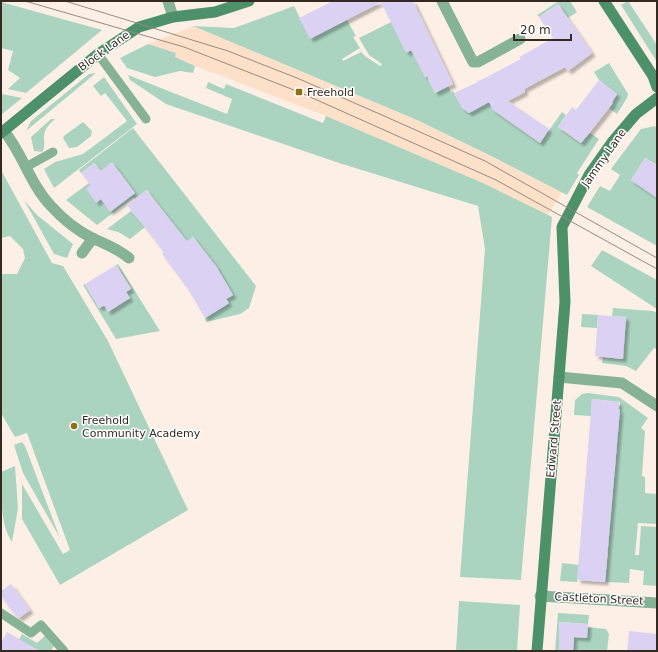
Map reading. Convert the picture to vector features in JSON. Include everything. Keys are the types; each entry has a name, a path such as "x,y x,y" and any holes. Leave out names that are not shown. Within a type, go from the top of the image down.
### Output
{"main road":[{"name":"Block Lane","path":"3,132 98,54 139,27 173,17 215,12 249,1"},
{"path":"604,1 653,76 657,88"},
{"name":"Jammy Lane","path":"562,227 589,176 613,142 636,114 657,98"},
{"name":"Edward Street","path":"537,651 540,596 565,302 562,227"}],"street":[{"path":"168,1 173,17"},
{"path":"442,1 473,62 478,62 520,39"},
{"path":"3,132 10,138 38,190 47,202 71,224 93,238 113,247 129,258"},
{"path":"82,253 93,238"},
{"path":"559,377 622,383 657,406"},
{"name":"Castleton Street","path":"540,596 657,603"}],"lane":[{"path":"98,54 146,119"},
{"path":"26,167 53,152"},
{"path":"1,613 31,633 41,625 64,651"}],"shaded area":[{"path":"193,26 417,120 562,192 548,215 483,183 326,116 195,66 175,57 176,53 148,44"}],"green space":[{"path":"559,1 570,1 577,12 568,18 558,4 539,17 537,15"},
{"path":"628,1 657,45 657,62 621,5"},
{"path":"1,2 102,30 26,93 8,89 20,78 8,70 13,51 1,48"},
{"path":"294,6 310,38 347,20 356,36 353,37 360,48 342,59 343,61 361,52 380,66 382,64 369,55 359,38 417,9 419,12 399,21 407,52 412,50 425,77 445,67 446,70 428,79 435,93 448,86 451,92 453,91 462,108 469,113 489,102 493,109 500,106 528,134 540,143 562,112 566,115 558,127 581,143 590,133 599,139 577,173 579,175 567,195 417,120 193,26 234,28"},
{"path":"148,44 176,53 175,57 195,66 193,73 180,71 155,77 127,68 120,58"},
{"path":"609,63 628,94 617,114 609,108 617,94 599,80 594,72"},
{"path":"96,73 26,131 31,121 89,74"},
{"path":"128,75 227,114 232,99 206,88 208,82 224,89 226,84 323,123 326,116 483,183 552,217 521,580 460,577 485,249 478,206 339,163 166,104 130,80"},
{"path":"104,77 137,124 54,188 44,169 55,162 83,154 127,121 105,93 101,96 93,86"},
{"path":"1,95 22,98 1,115"},
{"path":"51,119 55,119 46,129 44,134 44,148 42,152 34,151 31,137"},
{"path":"83,122 92,131 91,136 77,147 69,148 63,138"},
{"path":"655,126 657,129 657,165 645,158 631,180 657,198 657,246 587,207 600,186 610,191 620,175 611,169 641,129"},
{"path":"133,128 256,286 249,308 240,314 206,322 205,318 228,304 226,299 233,295 220,273 210,273 187,287 184,284 206,267 208,256 193,237 187,242 147,190 135,199 133,198 97,225 66,200 89,183 110,211 135,193 112,163 101,171 94,163 81,173 79,170"},
{"name":"Freehold Community Academy","path":"1,170 52,263 63,266 108,341 188,510 60,585 22,519 22,484 63,554 70,550 27,433 15,437 1,413 1,274 17,274 25,258 23,249 10,236 1,238"},
{"path":"24,200 37,215 73,244 67,258 54,254"},
{"path":"131,211 145,227 130,239 118,232 107,229"},
{"path":"602,250 657,280 657,309 591,266"},
{"path":"118,264 160,331 116,339 83,285 85,284 99,308 130,298 126,292 131,288 116,265"},
{"path":"613,308 653,311 657,313 657,349 654,348 636,371 626,366 602,363 603,357 622,359 626,317 612,316"},
{"path":"582,314 598,315 597,328 581,327"},
{"path":"588,393 619,397 648,418 641,428 645,431 642,476 645,477 645,493 657,494 657,524 638,523 635,555 639,555 641,526 657,527 657,586 643,585 644,571 630,569 629,583 605,582 608,552 589,551 611,507 614,478 592,469 615,471 617,441 595,431 618,433 620,402 592,399 591,416 574,415 575,400 582,394"},
{"path":"22,442 25,446 60,538 23,473 14,445"},
{"path":"15,466 18,508 12,542 5,527 3,518 1,472"},
{"path":"562,563 579,565 577,582 560,581"},
{"path":"459,601 520,605 517,651 456,651"},
{"path":"558,613 589,615 588,624 559,622 559,651 555,651"},
{"path":"587,627 606,629 609,634 607,651 573,651 574,637 587,638"},
{"path":"22,634 37,643 45,636 54,646 51,651 13,650"}],"building":[{"path":"333,1 413,1 453,84 435,93 427,76 425,77 411,50 406,53 381,2 310,39 299,18"},
{"path":"558,4 592,53 568,71 565,67 524,89 525,92 508,101 549,129 540,143 493,110 489,102 469,113 462,108 454,93 478,82 476,79 479,81 521,59 519,57 553,38 539,17"},
{"path":"599,80 617,94 612,102 613,103 581,143 558,127 572,107 576,110"},
{"path":"645,158 657,166 657,198 631,180"},
{"path":"112,162 135,193 110,212 101,199 96,203 86,189 91,185 81,173 94,163 101,171"},
{"path":"146,190 187,241 193,237 216,266 233,295 226,299 229,303 205,318 188,289 162,254 164,252 127,205"},
{"path":"116,265 131,289 126,292 130,298 108,312 104,305 99,308 85,284"},
{"path":"598,315 626,317 623,359 595,356"},
{"path":"592,399 619,402 618,411 620,409 605,582 577,580"},
{"path":"11,584 30,610 19,618 14,614 1,596 1,591"},
{"path":"559,622 588,624 587,638 574,637 573,651 559,651"},
{"path":"629,631 657,634 657,651 627,651"},
{"path":"7,632 40,651 1,651 1,642"}],"tram line":[{"path":"25,1 184,47 299,92 496,180 657,269"},
{"path":"65,1 228,51 297,78 485,161 657,258"}],"place":[{"name":"Freehold","path":"299,92"},
{"name":"Freehold Community Academy","path":"74,426"}]}
